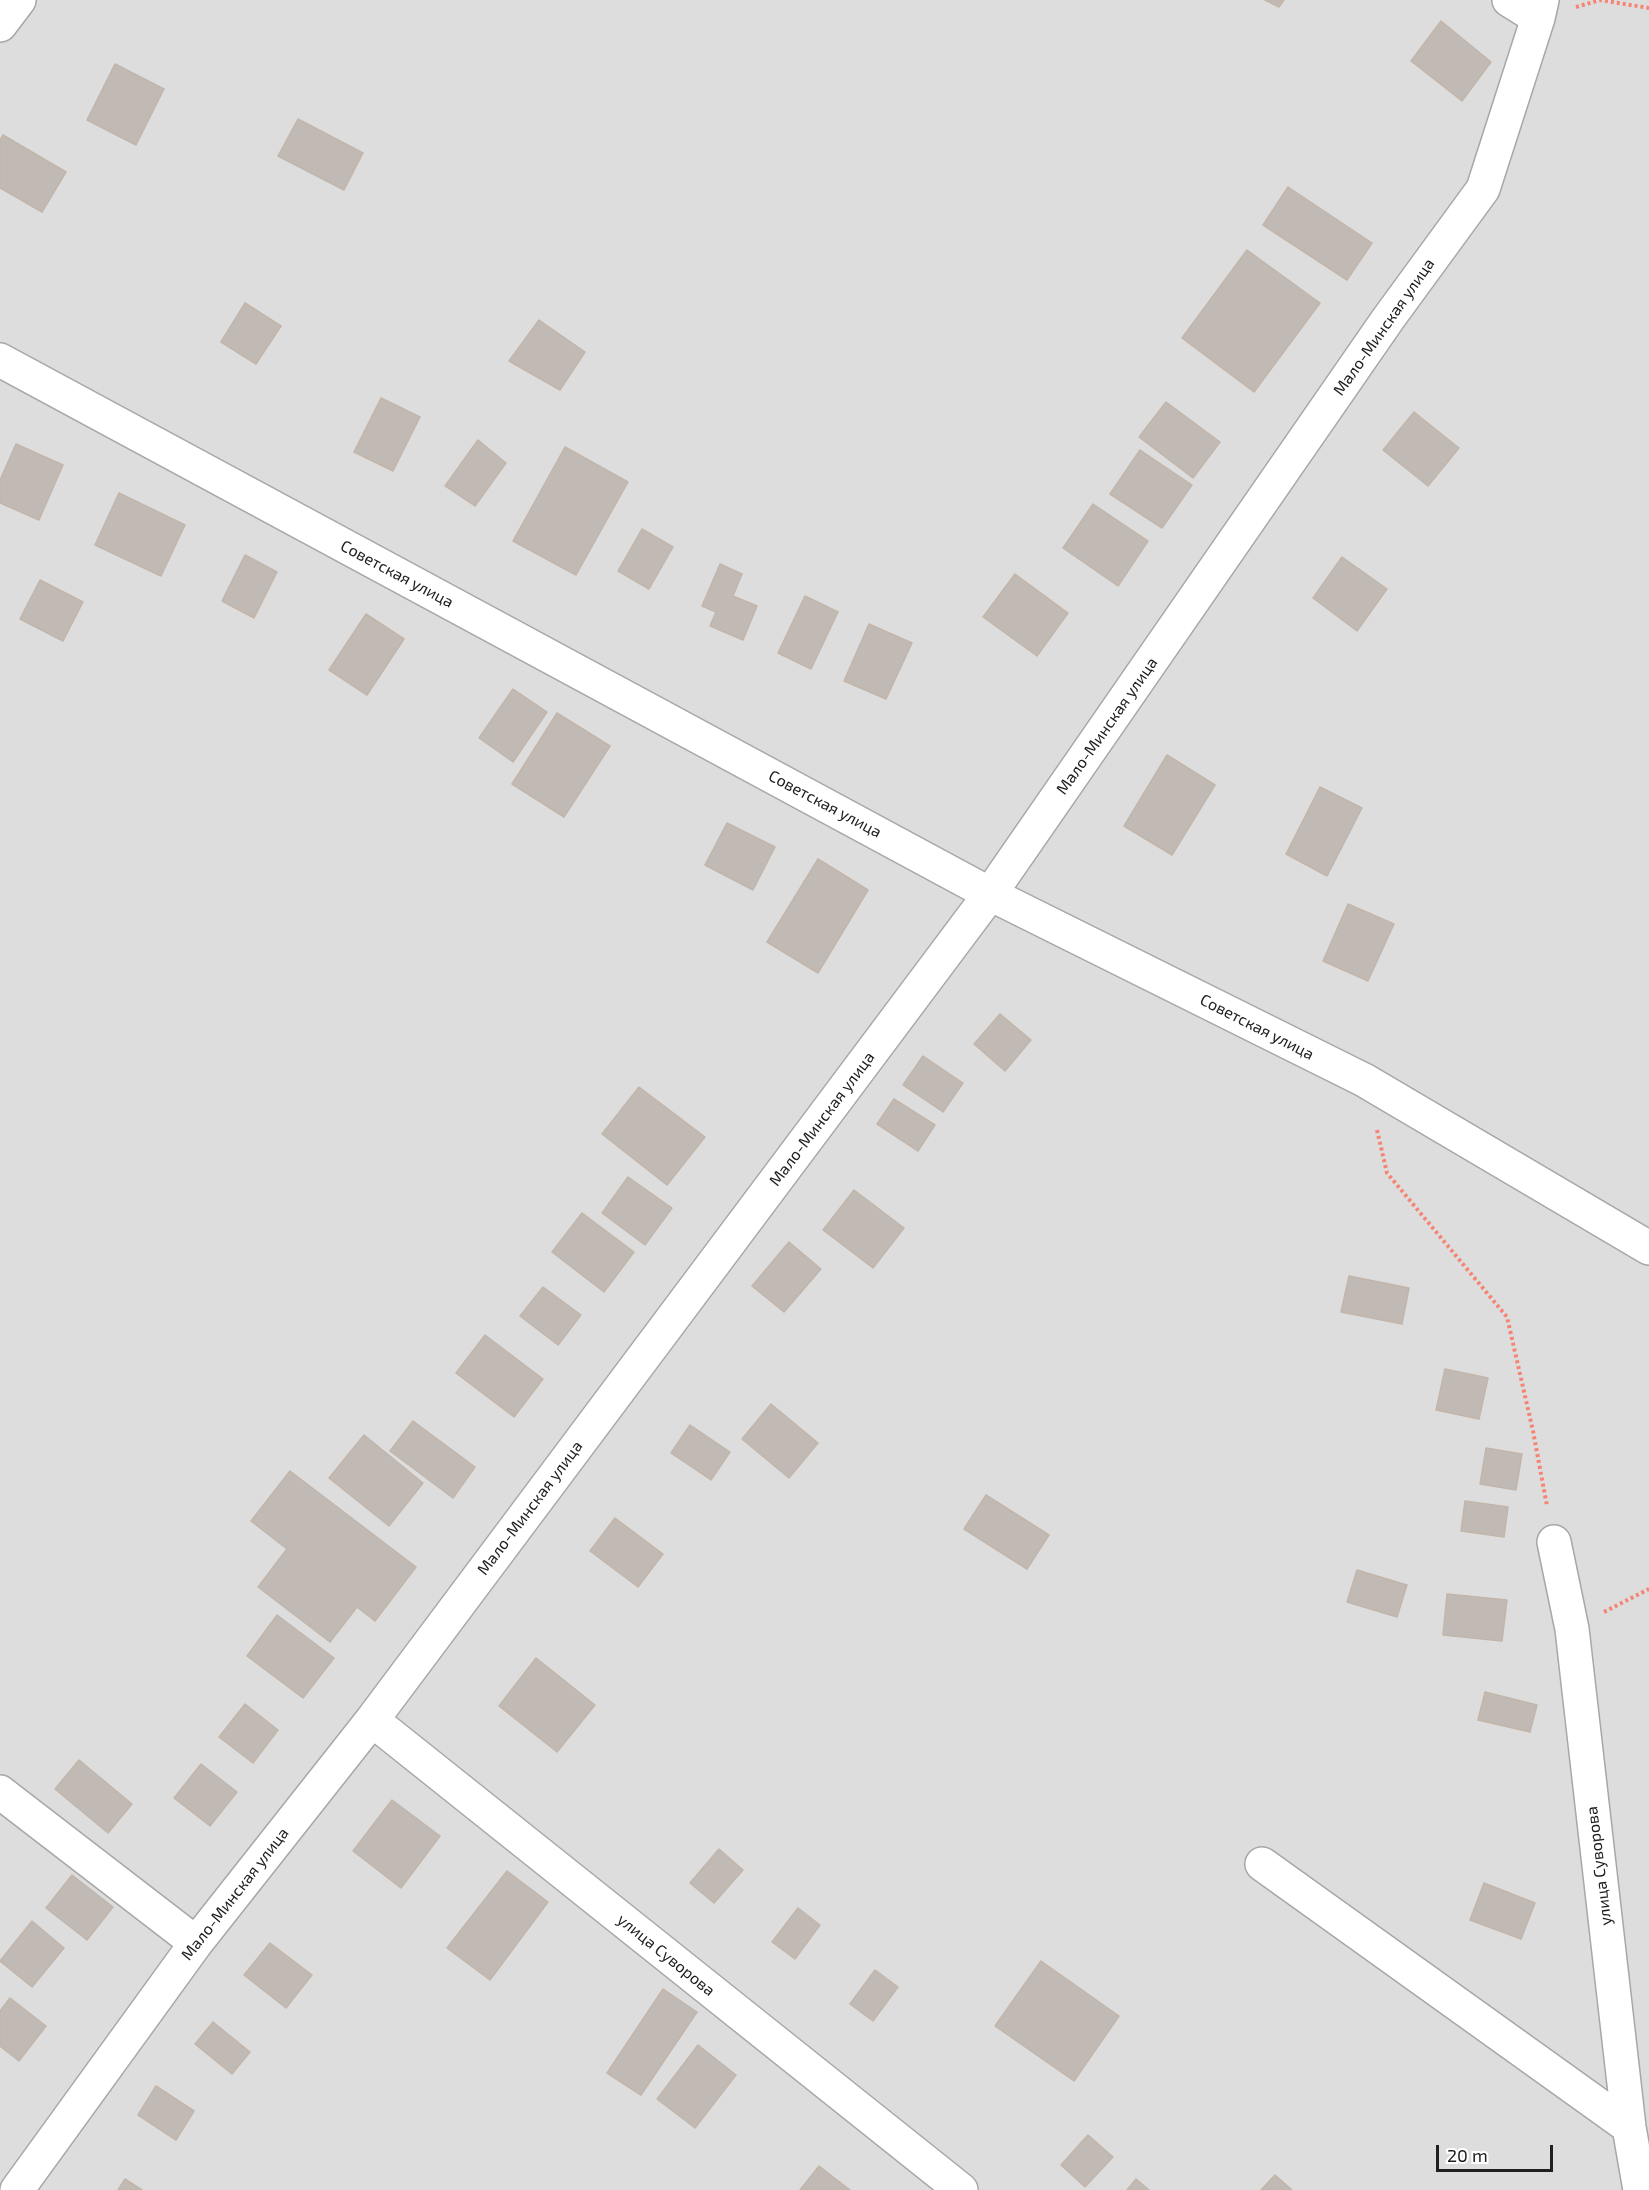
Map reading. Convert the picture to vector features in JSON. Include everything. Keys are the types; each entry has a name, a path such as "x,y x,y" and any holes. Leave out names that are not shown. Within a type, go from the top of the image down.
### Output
{"street":[{"path":"0,25 20,0"},
{"path":"1509,0 1540,9"},
{"name":"Мало-Минская улица","path":"17,2190 196,1943 372,1720 990,894 1388,319 1483,189 1540,9"},
{"name":"Советская улица","path":"0,360 990,894 1364,1080 1649,1248"},
{"name":"улица Суворова","path":"1554,1542 1572,1629 1629,2127 1640,2190"},
{"name":"улица Суворова","path":"372,1720 961,2190"},
{"path":"0,1792 196,1943"},
{"path":"1262,1864 1629,2127"}],"path":[{"path":"1540,9 1600,0 1649,8"},
{"path":"1364,1080 1387,1173 1507,1317 1533,1431 1554,1542"},
{"path":"1572,1629 1649,1589"}],"shaded area":[{"path":"0,0 1649,0 1649,2190 0,2190"}],"building":[{"path":"1265,0 1284,0 1279,7"},
{"path":"1441,21 1491,62 1462,101 1411,61"},
{"path":"115,64 164,89 136,145 87,120"},
{"path":"298,119 363,153 344,190 278,156"},
{"path":"3,135 66,172 42,212 0,188 0,140"},
{"path":"1288,187 1372,243 1347,280 1263,225"},
{"path":"1247,250 1320,303 1254,392 1182,338"},
{"path":"245,303 281,326 256,364 221,342"},
{"path":"539,320 585,352 560,390 509,361"},
{"path":"381,398 420,417 393,471 354,452"},
{"path":"1166,402 1220,442 1193,478 1139,437"},
{"path":"1414,412 1459,448 1428,486 1383,450"},
{"path":"478,440 506,463 475,506 445,486"},
{"path":"16,444 63,465 39,520 0,503 0,480"},
{"path":"565,447 628,482 576,575 513,541"},
{"path":"1140,450 1192,485 1162,528 1110,494"},
{"path":"119,493 185,525 161,576 95,545"},
{"path":"1093,504 1148,541 1118,586 1063,548"},
{"path":"642,529 673,547 649,589 618,571"},
{"path":"245,555 277,572 254,618 222,601"},
{"path":"1342,557 1387,589 1357,631 1313,598"},
{"path":"720,564 742,574 733,596 757,606 743,640 710,626 716,612 702,606"},
{"path":"1015,574 1068,613 1037,656 983,617"},
{"path":"40,580 83,602 63,641 20,619"},
{"path":"805,596 838,612 811,669 778,653"},
{"path":"366,614 404,639 367,695 329,670"},
{"path":"869,624 912,643 886,699 844,681"},
{"path":"513,689 547,712 513,762 479,738"},
{"path":"557,713 610,746 564,817 512,784"},
{"path":"1167,755 1215,785 1172,855 1124,826"},
{"path":"1320,787 1362,808 1327,876 1286,854"},
{"path":"727,823 775,847 753,890 705,865"},
{"path":"818,859 868,890 818,973 767,942"},
{"path":"1348,904 1394,924 1368,981 1323,961"},
{"path":"1000,1014 1031,1040 1005,1071 974,1044"},
{"path":"923,1056 963,1083 943,1112 903,1085"},
{"path":"639,1087 705,1137 667,1185 602,1134"},
{"path":"894,1099 935,1125 918,1151 877,1124"},
{"path":"628,1177 672,1208 645,1245 602,1213"},
{"path":"854,1190 904,1228 873,1268 823,1230"},
{"path":"582,1213 634,1252 604,1292 552,1252"},
{"path":"789,1242 821,1269 784,1312 752,1286"},
{"path":"1349,1276 1409,1288 1402,1324 1341,1312"},
{"path":"543,1287 581,1315 558,1345 520,1316"},
{"path":"485,1335 543,1379 514,1417 456,1373"},
{"path":"1445,1369 1488,1378 1479,1419 1436,1410"},
{"path":"771,1404 818,1443 789,1478 742,1439"},
{"path":"413,1421 475,1467 453,1498 390,1451"},
{"path":"690,1425 730,1452 711,1480 671,1453"},
{"path":"364,1435 423,1483 389,1526 329,1478"},
{"path":"1486,1448 1522,1454 1516,1490 1480,1484"},
{"path":"290,1471 416,1567 375,1621 357,1607 330,1642 258,1587 287,1549 251,1521"},
{"path":"986,1495 1049,1535 1027,1569 964,1529"},
{"path":"1465,1501 1508,1507 1504,1537 1461,1531"},
{"path":"615,1518 663,1554 638,1587 590,1551"},
{"path":"1357,1570 1407,1585 1397,1617 1347,1602"},
{"path":"1447,1594 1507,1600 1502,1641 1443,1635"},
{"path":"277,1615 334,1658 303,1698 247,1656"},
{"path":"536,1658 595,1705 557,1752 499,1706"},
{"path":"1485,1692 1537,1705 1530,1732 1478,1720"},
{"path":"245,1704 278,1730 253,1763 219,1737"},
{"path":"79,1760 132,1804 108,1833 55,1789"},
{"path":"201,1764 237,1792 210,1826 174,1798"},
{"path":"392,1800 440,1836 401,1888 353,1851"},
{"path":"719,1849 743,1870 714,1903 690,1883"},
{"path":"507,1871 548,1902 490,1980 447,1948"},
{"path":"72,1875 113,1907 87,1940 46,1908"},
{"path":"1484,1883 1535,1903 1521,1939 1470,1920"},
{"path":"798,1908 820,1925 795,1959 772,1942"},
{"path":"32,1921 64,1948 32,1987 0,1961"},
{"path":"270,1943 312,1975 286,2008 244,1975"},
{"path":"1041,1961 1119,2016 1074,2081 995,2026"},
{"path":"875,1970 898,1987 873,2021 850,2004"},
{"path":"663,1989 697,2012 641,2095 607,2073"},
{"path":"10,1998 46,2026 19,2061 0,2046 0,2011"},
{"path":"213,2022 250,2052 232,2074 195,2044"},
{"path":"698,2045 736,2075 695,2128 657,2099"},
{"path":"156,2086 194,2111 176,2140 138,2115"},
{"path":"1088,2135 1113,2157 1085,2187 1061,2165"},
{"path":"819,2166 850,2190 800,2190"},
{"path":"1275,2175 1292,2190 1261,2190"},
{"path":"125,2179 142,2190 118,2190"},
{"path":"1136,2179 1149,2190 1127,2190"}]}
